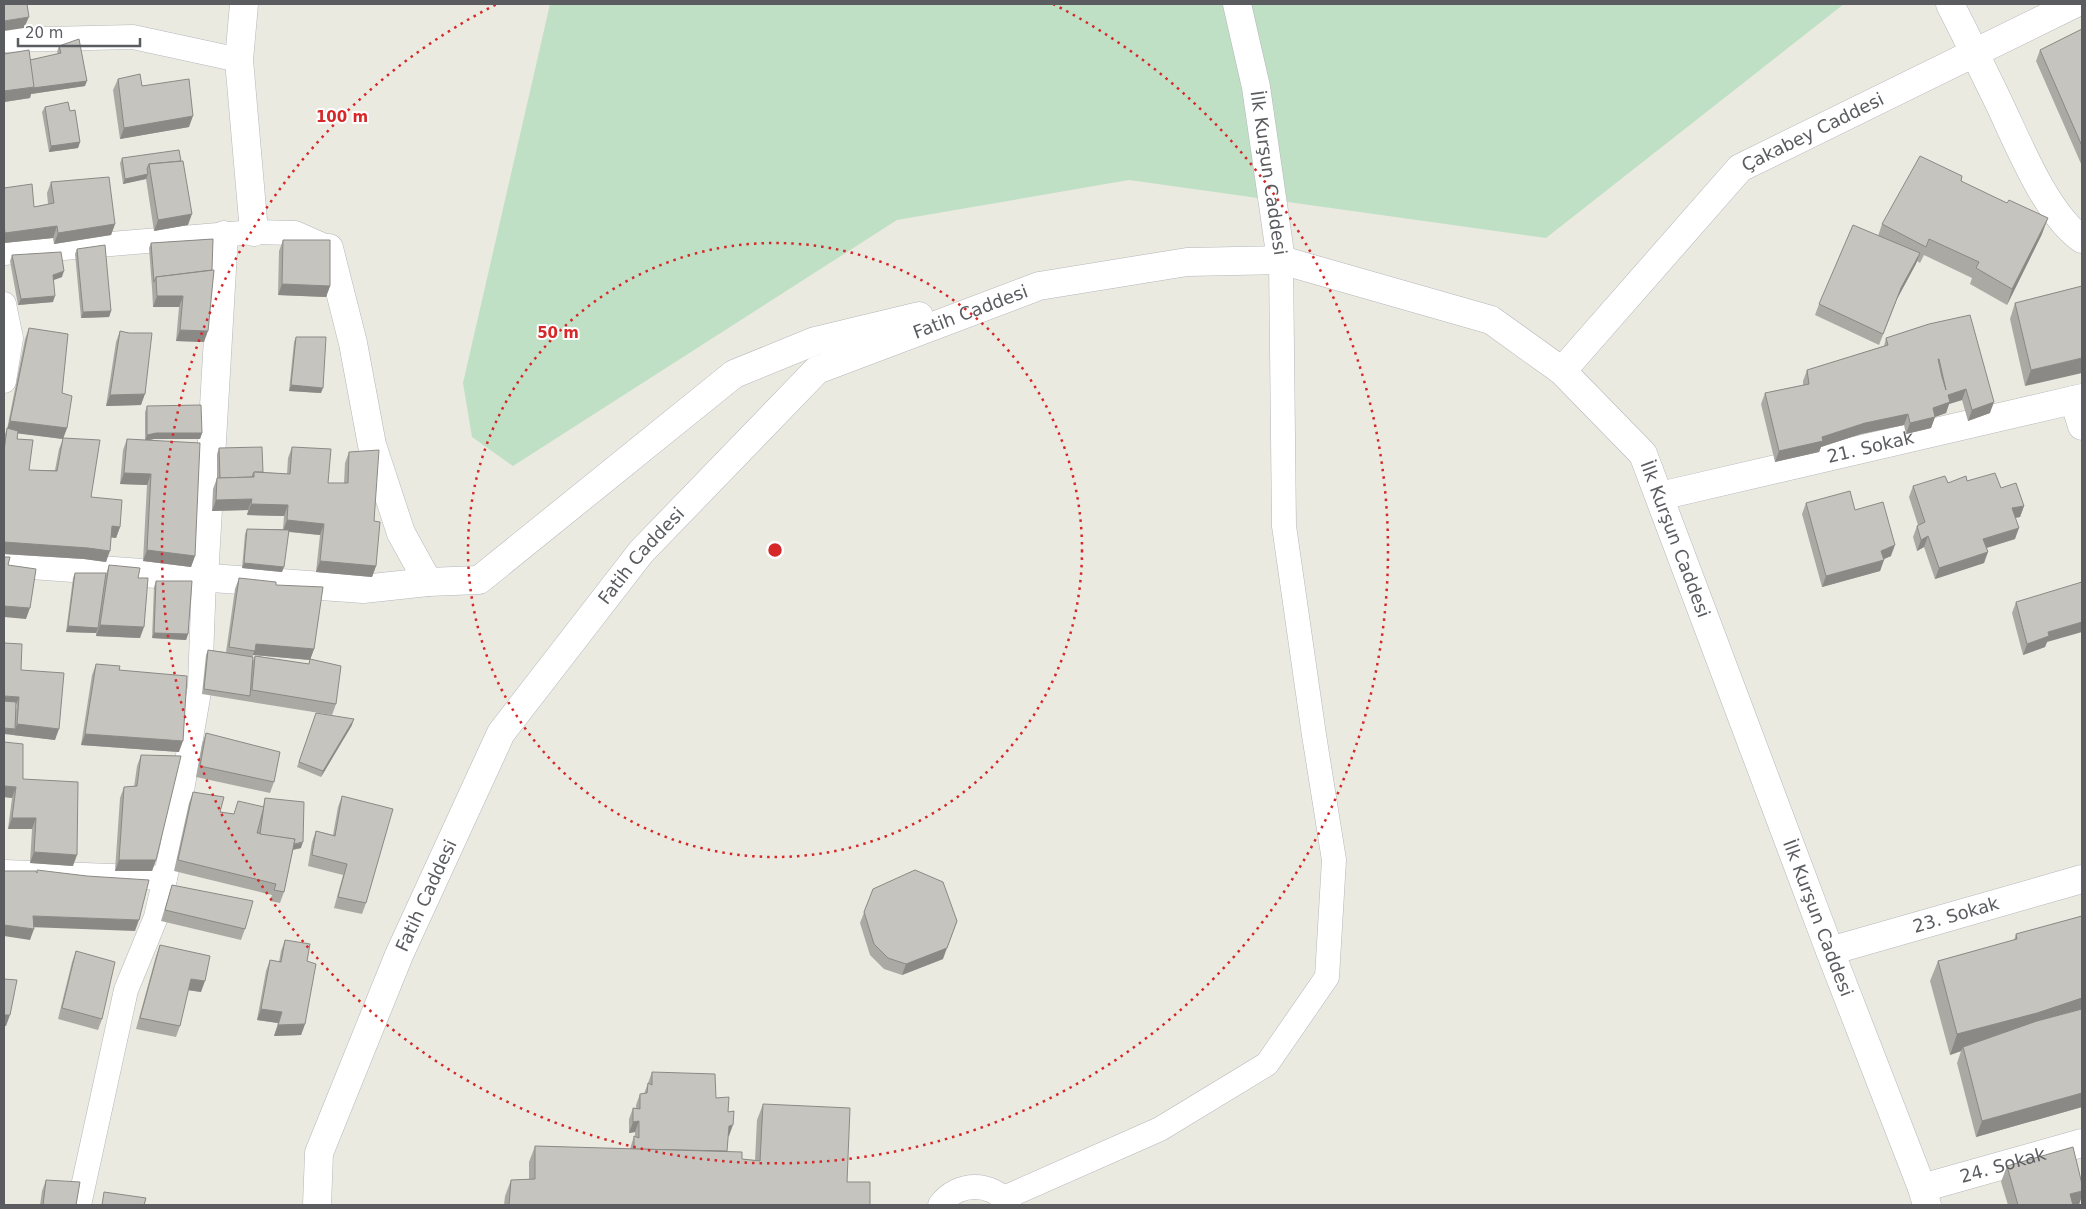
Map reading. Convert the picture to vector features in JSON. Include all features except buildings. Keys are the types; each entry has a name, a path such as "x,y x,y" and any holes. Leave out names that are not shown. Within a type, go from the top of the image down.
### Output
{"street":[{"path":"244,4 239,60 254,232"},
{"name":"İlk Kurşun Caddesi","path":"1237,4 1256,87 1281,260 1491,320 1562,371 1643,454 1830,951 1925,1196"},
{"path":"1950,4 2038,185 2072,232 2082,239"},
{"name":"Çakabey Caddesi","path":"1562,371 1740,168 2074,4"},
{"path":"204,578 224,235"},
{"path":"329,248 353,343 372,445 401,533 428,582"},
{"name":"Fatih Caddesi","path":"317,1205 320,1153 399,954 500,733 641,552 818,370 1039,286 1187,262 1281,260"},
{"path":"4,562 363,589 428,582 479,580 734,374 815,342 1039,286"},
{"path":"2078,399 2082,426"},
{"name":"21. Sokak","path":"1660,496 2078,399"},
{"name":"23. Sokak","path":"1830,951 2082,879"},
{"name":"24. Sokak","path":"1925,1196 2082,1143"}],"lane":[{"path":"4,40 133,37 239,60"},
{"path":"4,253 254,232 295,233 329,248"},
{"path":"940,1205 955,1191 968,1187 981,1187 993,1190 1007,1202 1160,1129 1267,1064 1327,977 1334,860 1284,526 1281,260"},
{"path":"4,304 11,338 4,381"},
{"path":"79,1205 126,990 156,917 165,878 200,686 204,578"},
{"path":"4,872 165,878"}],"green space":[{"path":"550,4 1844,4 1546,238 1129,180 897,220 513,466 472,437 463,383"}]}
